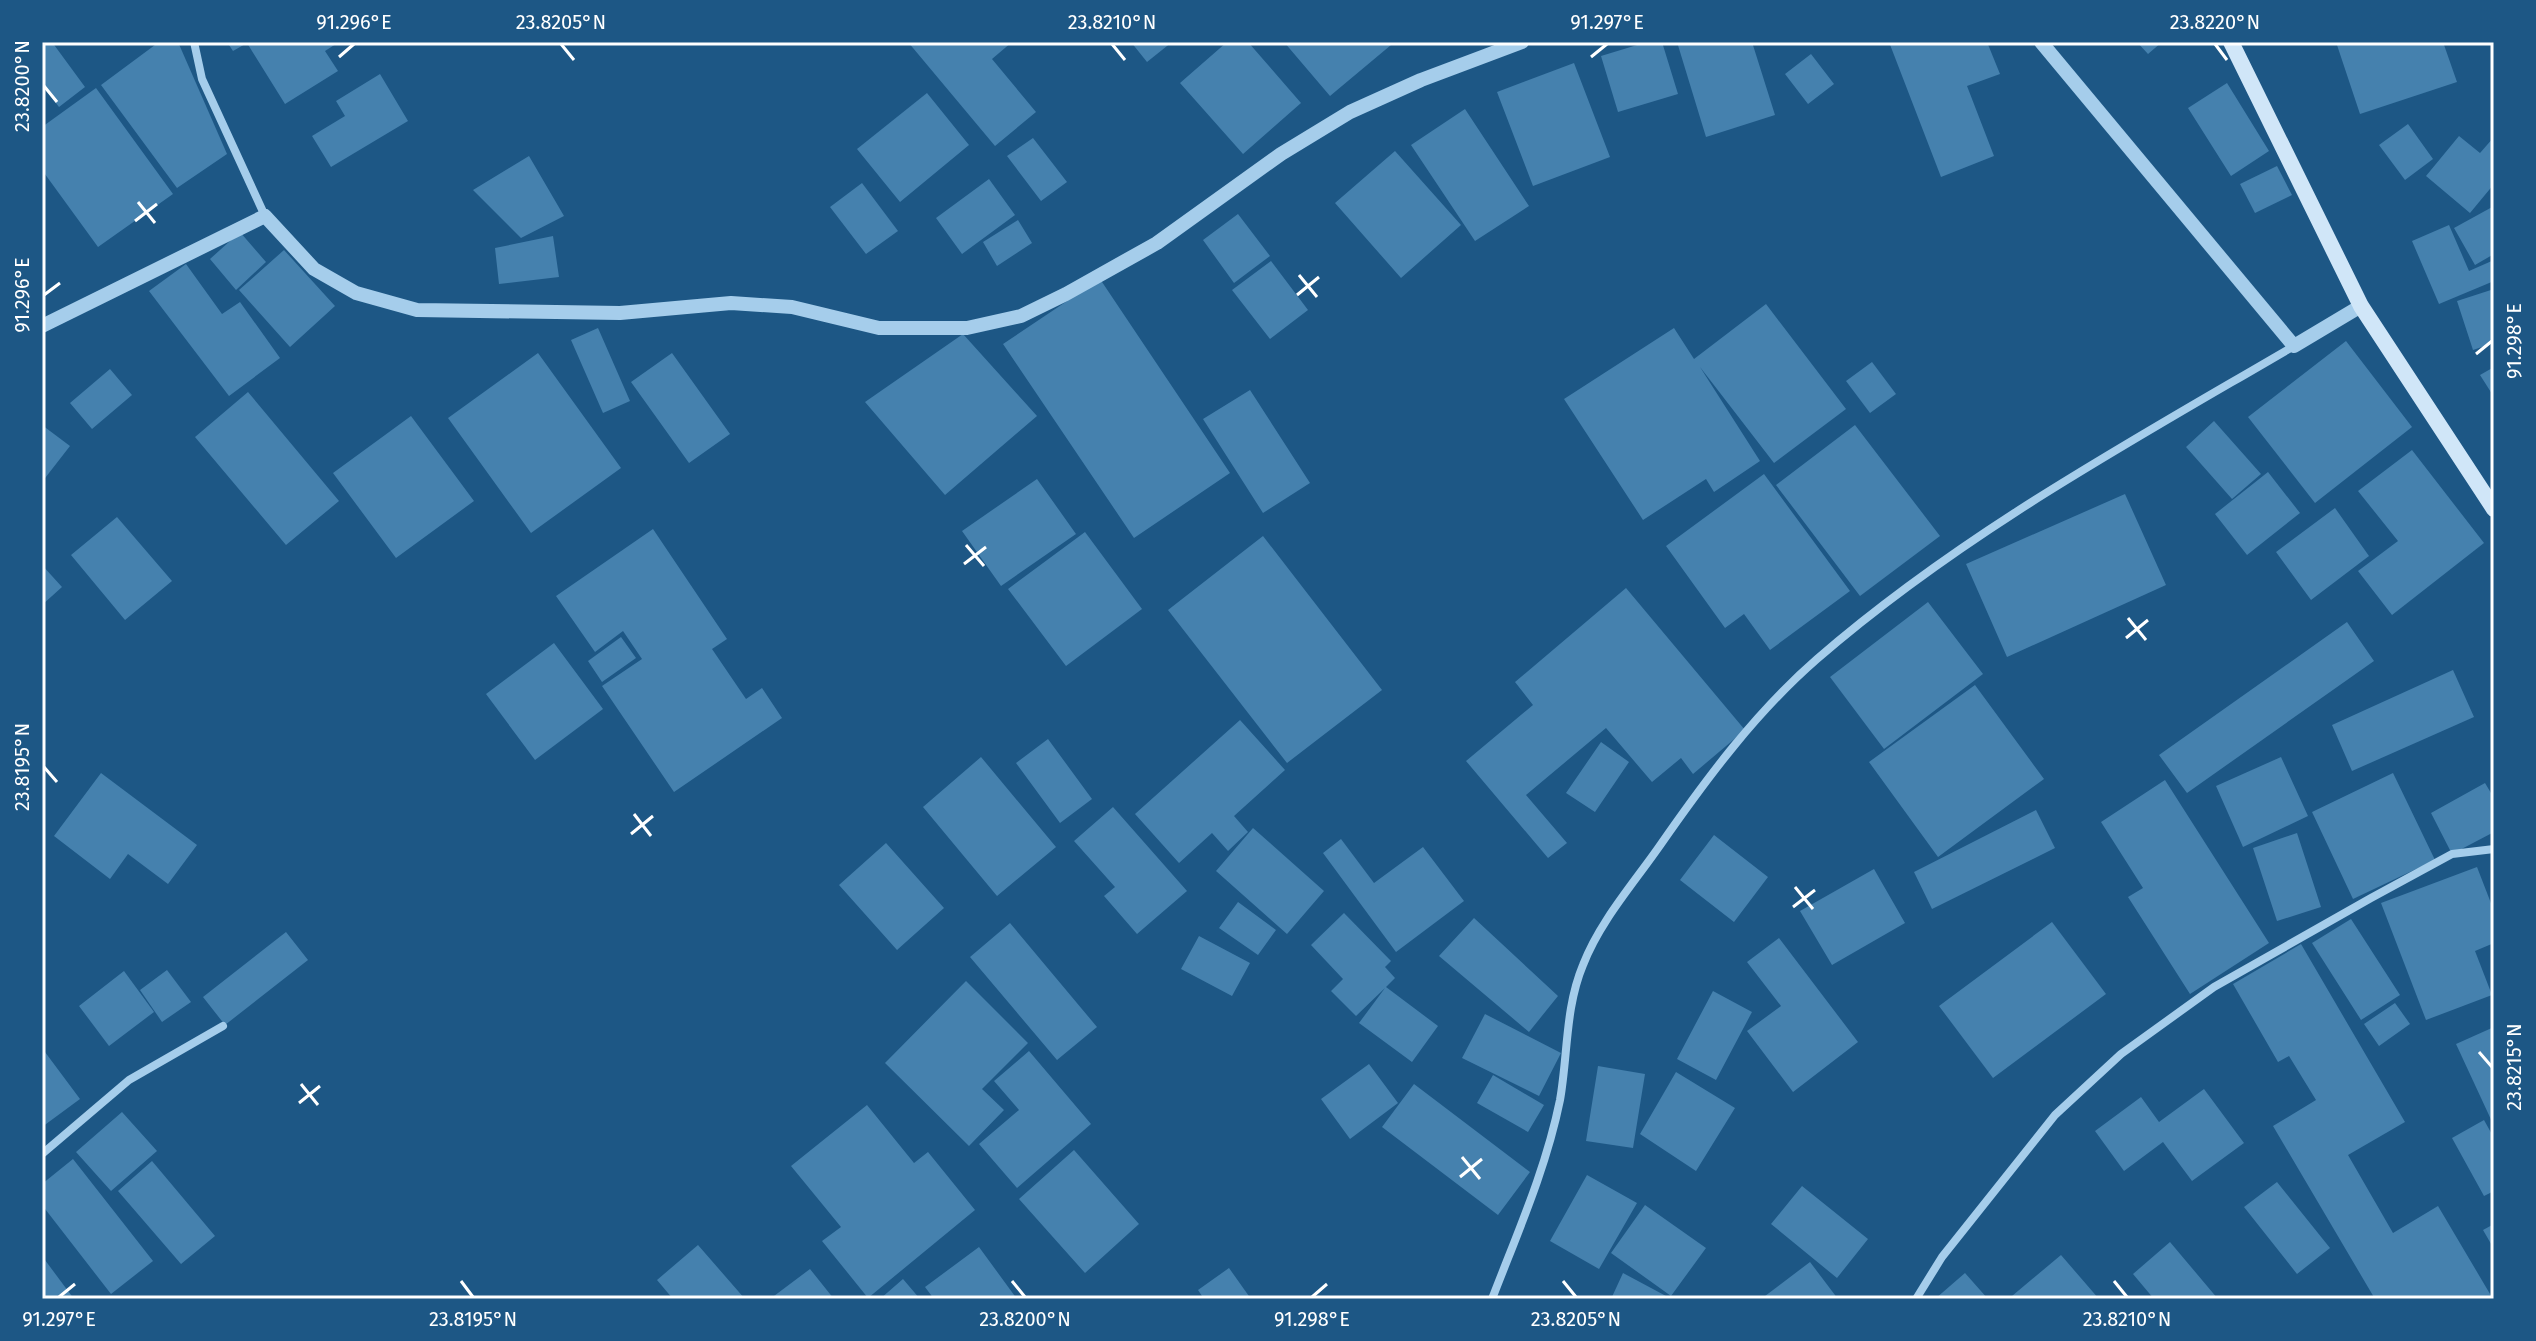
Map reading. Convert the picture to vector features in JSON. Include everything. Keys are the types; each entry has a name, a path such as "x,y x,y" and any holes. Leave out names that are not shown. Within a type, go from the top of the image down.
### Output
{"main road":[{"path":"2231,42 2361,306 2494,509"}],"street":[{"path":"194,42 202,79 265,216 314,269 356,293 417,310 620,313 731,303 792,307 879,328 967,328 1021,316 1157,243 1281,154 1350,112 1421,80 1522,42"},
{"path":"2041,42 2294,346"},
{"path":"42,326 265,216"},
{"path":"1492,1299 1545,1161 1560,1099 1572,998 1583,965 1598,934 1696,794 1752,724 1816,660 1933,569 2044,493 2361,306"},
{"path":"1916,1299 1942,1257 2055,1115 2121,1054 2214,987 2384,891 2452,854 2494,849"},
{"path":"42,1154 129,1080 223,1026"}],"building":[{"path":"42,42 52,42 85,87 59,107 42,85"},
{"path":"159,42 178,42 227,154 177,188 101,85"},
{"path":"227,42 339,42 325,51 338,71 285,104 247,43 233,51"},
{"path":"908,42 1012,42 992,59 1036,112 995,146"},
{"path":"1131,42 1172,42 1147,62"},
{"path":"1227,42 1248,42 1301,103 1243,154 1180,83"},
{"path":"1284,42 1388,42 1391,45 1330,96"},
{"path":"1647,42 1662,42 1678,94 1618,112 1601,56"},
{"path":"1677,42 1752,42 1775,115 1706,137"},
{"path":"1889,42 1987,42 2000,74 1967,86 1994,156 1941,177"},
{"path":"2137,42 2162,42 2148,54"},
{"path":"2336,42 2443,42 2457,82 2360,114"},
{"path":"1811,54 1834,84 1808,104 1785,74"},
{"path":"1574,63 1610,157 1533,186 1497,92"},
{"path":"380,74 408,121 331,167 312,136 345,116 336,101"},
{"path":"2227,83 2269,151 2231,176 2188,108"},
{"path":"96,88 173,194 98,247 42,170 42,127"},
{"path":"927,93 969,145 900,202 857,149"},
{"path":"1465,109 1529,206 1475,241 1411,145"},
{"path":"2408,124 2433,159 2405,180 2379,145"},
{"path":"2459,136 2480,153 2494,137 2494,184 2470,213 2426,176"},
{"path":"1033,138 1067,182 1041,201 1007,156"},
{"path":"1395,151 1461,225 1401,278 1335,203"},
{"path":"529,156 564,216 521,238 473,190"},
{"path":"2277,166 2292,195 2255,213 2240,184"},
{"path":"989,179 1015,215 962,254 936,218"},
{"path":"862,183 898,231 866,254 830,207"},
{"path":"2494,206 2494,254 2475,265 2454,228"},
{"path":"1238,214 1270,256 1234,283 1203,240"},
{"path":"1018,220 1032,243 997,266 983,242"},
{"path":"2449,225 2469,271 2494,260 2494,281 2439,304 2412,241"},
{"path":"240,232 266,262 236,290 210,259"},
{"path":"553,236 559,277 499,284 495,248"},
{"path":"284,250 335,306 290,347 239,290"},
{"path":"1271,261 1308,310 1270,339 1232,290"},
{"path":"186,264 222,314 240,302 280,358 229,396 149,291"},
{"path":"1100,279 1230,473 1134,538 1003,344"},
{"path":"2494,289 2494,343 2473,350 2457,301"},
{"path":"1766,304 1846,409 1774,463 1700,367 1760,461 1714,492 1706,479 1643,520 1564,399 1674,328 1694,359"},
{"path":"598,328 630,401 603,413 571,340"},
{"path":"963,334 1037,416 945,495 865,402"},
{"path":"2346,341 2412,427 2315,503 2248,417"},
{"path":"538,353 621,468 531,533 448,418"},
{"path":"672,353 730,434 689,463 631,382"},
{"path":"1872,362 1896,394 1870,413 1846,381"},
{"path":"2494,367 2494,397 2480,375"},
{"path":"110,369 132,395 92,429 70,403"},
{"path":"1250,390 1310,483 1263,513 1203,419"},
{"path":"248,392 339,501 286,545 195,437"},
{"path":"411,416 474,501 396,558 333,473"},
{"path":"2214,421 2261,474 2232,499 2186,447"},
{"path":"42,425 70,446 42,482"},
{"path":"1855,425 1940,536 1860,596 1776,485"},
{"path":"2412,450 2484,543 2392,615 2358,571 2398,541 2358,491"},
{"path":"2268,472 2300,513 2247,555 2215,514"},
{"path":"1764,474 1850,591 1770,650 1744,614 1725,628 1666,546"},
{"path":"1037,479 1076,534 1001,586 962,531"},
{"path":"2125,494 2166,585 2007,657 1966,564"},
{"path":"2335,508 2369,556 2311,600 2276,552"},
{"path":"117,517 172,581 125,620 71,555"},
{"path":"653,529 727,639 712,649 746,699 762,688 782,718 674,792 602,686 642,659 623,631 595,652 556,596"},
{"path":"1085,532 1142,609 1066,666 1008,589"},
{"path":"1263,536 1382,690 1287,763 1168,610"},
{"path":"42,565 62,587 42,605"},
{"path":"1626,588 1745,730 1693,774 1681,758 1652,782 1606,728 1526,795 1567,843 1548,858 1466,761 1533,705 1515,682"},
{"path":"1928,602 1983,674 1884,749 1830,677"},
{"path":"2347,622 2374,661 2187,793 2159,755"},
{"path":"621,637 636,658 602,682 588,661"},
{"path":"554,643 603,709 535,760 486,694"},
{"path":"2453,670 2474,717 2352,771 2332,725"},
{"path":"1975,685 2044,779 1938,857 1869,762"},
{"path":"1240,720 1285,770 1234,816 1248,832 1228,851 1212,833 1179,863 1135,814"},
{"path":"1048,739 1092,799 1060,823 1016,763"},
{"path":"1601,742 1629,762 1595,812 1566,793"},
{"path":"981,757 1056,847 997,896 923,807"},
{"path":"2281,757 2308,816 2243,847 2216,786"},
{"path":"101,773 197,845 168,884 128,854 110,879 54,836"},
{"path":"2393,773 2435,860 2353,899 2312,812"},
{"path":"2165,780 2269,943 2190,994 2128,897 2143,888 2101,822"},
{"path":"2485,783 2494,798 2494,832 2452,854 2431,813"},
{"path":"1113,807 1187,891 1137,934 1104,896 1115,887 1074,841"},
{"path":"2036,810 2055,848 1932,909 1914,872"},
{"path":"1253,828 1324,891 1287,934 1216,871"},
{"path":"2297,833 2321,907 2277,921 2253,848"},
{"path":"1714,835 1768,877 1734,922 1680,880"},
{"path":"1341,839 1374,883 1423,847 1464,901 1396,952 1323,853"},
{"path":"886,843 944,908 897,950 839,885"},
{"path":"2477,867 2494,911 2494,943 2475,951 2492,995 2426,1020 2381,903"},
{"path":"1874,869 1905,923 1832,965 1800,911"},
{"path":"1238,902 1276,930 1258,955 1219,928"},
{"path":"1344,913 1391,961 1385,967 1395,978 1386,987 1438,1026 1412,1062 1359,1023 1385,988 1356,1016 1331,991 1343,979 1311,945"},
{"path":"1474,918 1558,996 1529,1032 1439,956"},
{"path":"2351,919 2400,995 2361,1020 2312,943"},
{"path":"2052,922 2106,994 1993,1078 1939,1006"},
{"path":"1010,923 1097,1027 1057,1060 970,957"},
{"path":"286,932 308,960 225,1025 203,997"},
{"path":"1199,936 1250,963 1232,996 1181,969"},
{"path":"1779,938 1858,1042 1793,1092 1747,1031 1781,1006 1747,962"},
{"path":"2301,944 2405,1122 2348,1155 2393,1233 2438,1206 2493,1299 2375,1299 2273,1126 2316,1100 2289,1056 2278,1062 2233,984"},
{"path":"167,970 191,1002 162,1022 140,990"},
{"path":"124,971 154,1012 109,1046 79,1006"},
{"path":"966,981 1028,1043 982,1089 1004,1110 969,1146 885,1063"},
{"path":"1713,991 1752,1012 1716,1080 1677,1059"},
{"path":"2395,1003 2410,1024 2379,1046 2364,1024"},
{"path":"1485,1014 1561,1053 1539,1096 1462,1058"},
{"path":"2494,1027 2494,1126 2456,1044"},
{"path":"42,1048 80,1099 42,1127"},
{"path":"1029,1051 1091,1124 1017,1188 979,1144 1019,1110 994,1081"},
{"path":"1369,1064 1398,1103 1350,1139 1321,1099"},
{"path":"1598,1066 1645,1074 1633,1148 1586,1141"},
{"path":"1676,1072 1735,1108 1696,1171 1640,1134"},
{"path":"1493,1075 1544,1105 1528,1132 1477,1103"},
{"path":"1414,1084 1530,1172 1498,1215 1382,1127"},
{"path":"2204,1089 2244,1143 2192,1181 2163,1142 2124,1171 2095,1131 2141,1097 2159,1122"},
{"path":"867,1105 914,1163 928,1152 975,1210 868,1298 822,1241 841,1227 791,1166"},
{"path":"122,1112 157,1151 111,1191 76,1152"},
{"path":"2484,1120 2494,1138 2494,1191 2484,1196 2452,1138"},
{"path":"1074,1150 1139,1224 1085,1273 1019,1199"},
{"path":"73,1159 153,1261 111,1294 42,1205 42,1184"},
{"path":"152,1161 215,1236 181,1264 118,1191"},
{"path":"1587,1175 1637,1203 1599,1269 1550,1241"},
{"path":"2277,1182 2330,1248 2297,1274 2244,1207"},
{"path":"1802,1186 1868,1239 1837,1278 1771,1224"},
{"path":"1645,1205 1706,1248 1671,1296 1611,1253"},
{"path":"2494,1224 2494,1249 2483,1230"},
{"path":"2170,1242 2218,1299 2154,1299 2133,1274"},
{"path":"698,1245 745,1299 673,1299 657,1280"},
{"path":"979,1247 1017,1299 934,1299 925,1287"},
{"path":"2061,1255 2099,1299 2015,1299 2012,1296"},
{"path":"42,1256 74,1299 42,1299"},
{"path":"1810,1262 1838,1299 1761,1299"},
{"path":"1229,1268 1251,1299 1204,1299 1198,1290"},
{"path":"810,1269 834,1299 770,1299"},
{"path":"1623,1273 1666,1296 1665,1299 1611,1299"},
{"path":"1965,1273 1988,1299 1935,1299"},
{"path":"903,1279 920,1299 880,1299"}]}
